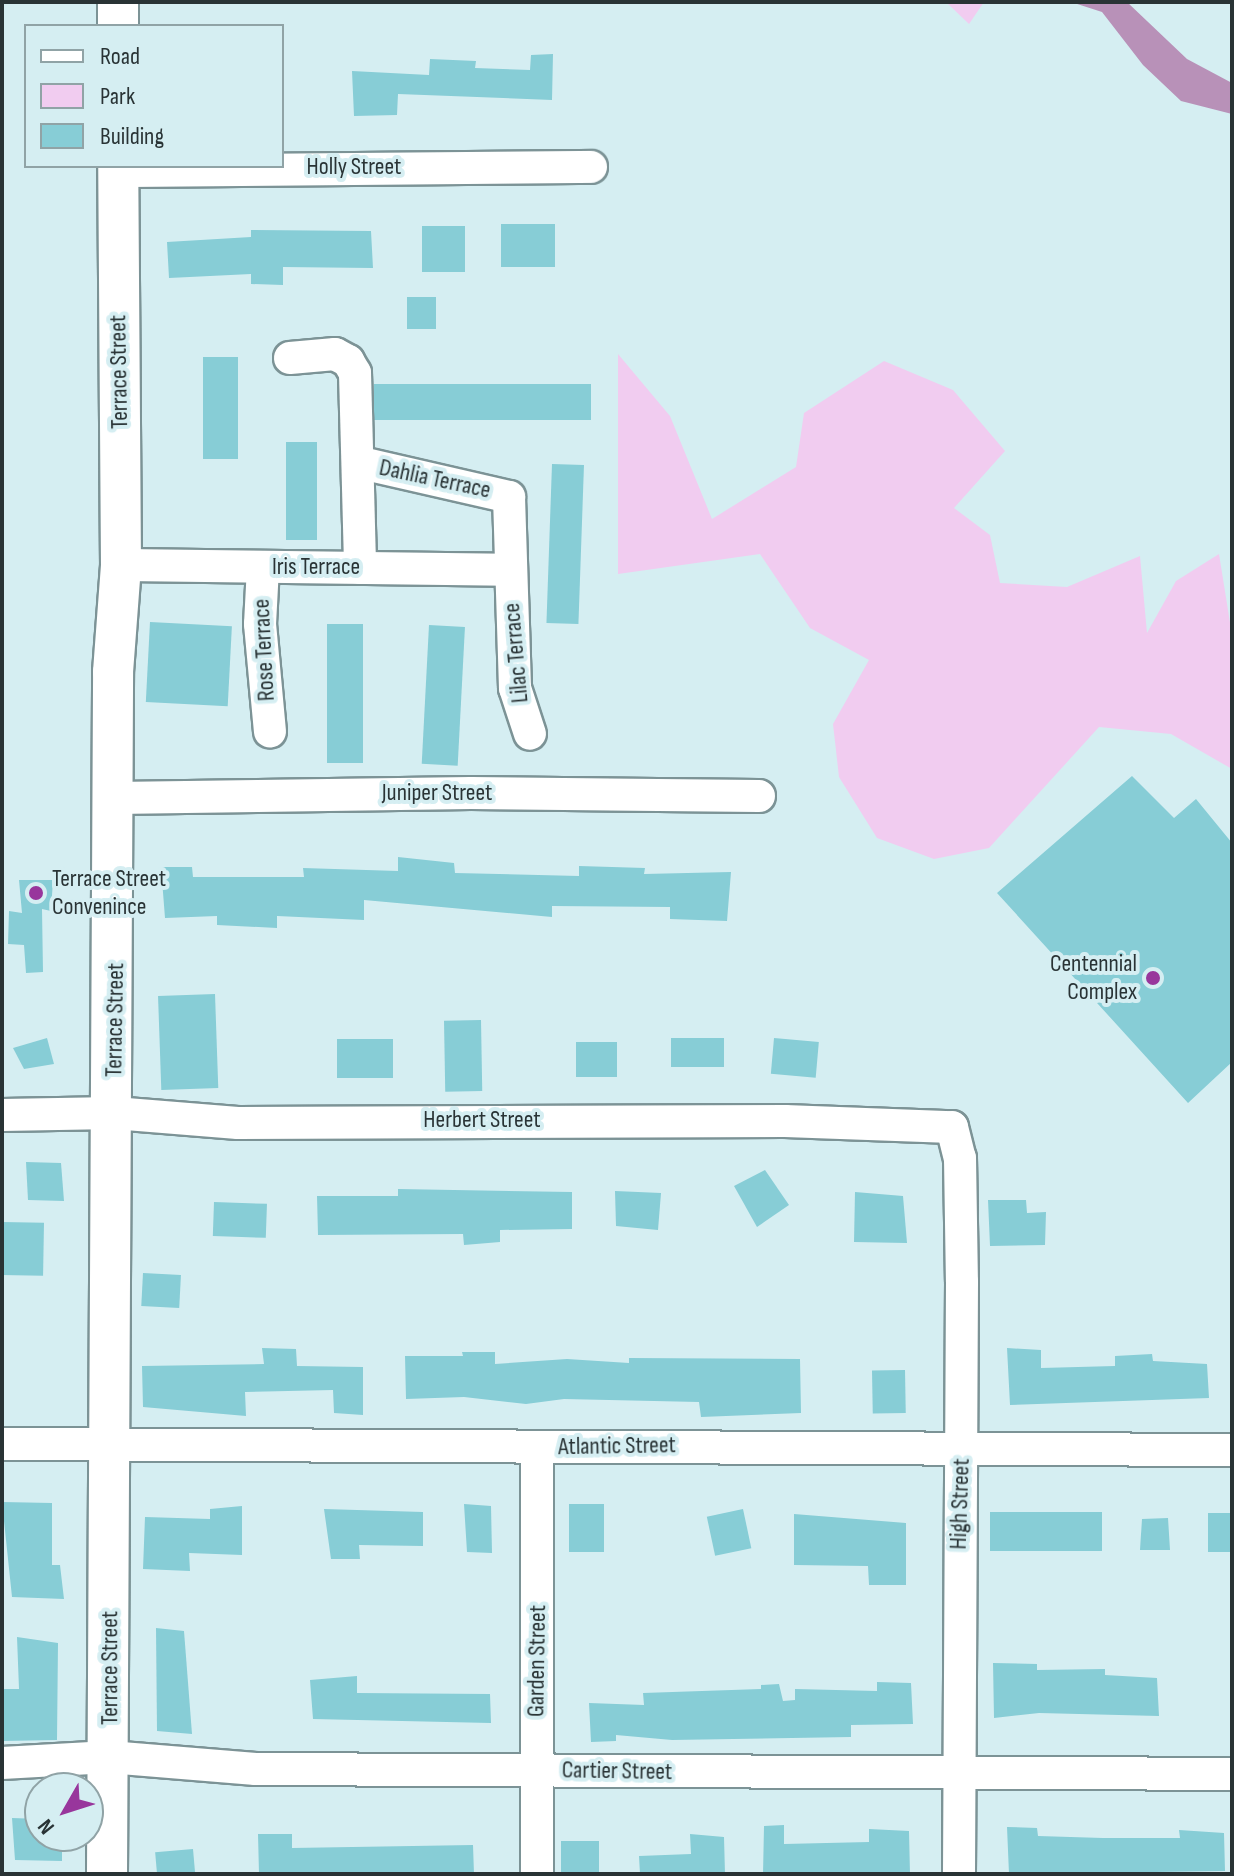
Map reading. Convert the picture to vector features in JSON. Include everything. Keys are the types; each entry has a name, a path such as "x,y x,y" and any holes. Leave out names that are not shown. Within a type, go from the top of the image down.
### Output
{"street":[{"path":"118,2 118,24"},
{"name":"Holly Street","path":"118,169 591,167"},
{"name":"Terrace Street","path":"107,1874 114,1113 113,672 121,565 118,169"},
{"path":"290,358 335,354 352,366 361,463 360,568"},
{"name":"Dahlia Terrace","path":"361,463 509,497"},
{"name":"Lilac Terrace","path":"509,497 515,688 530,734"},
{"name":"Iris Terrace","path":"121,565 510,570"},
{"name":"Rose Terrace","path":"263,567 260,624 270,732"},
{"name":"Juniper Street","path":"115,798 440,793 759,796"},
{"name":"Herbert Street","path":"2,1115 114,1113 238,1123 933,1122 949,1125 957,1134"},
{"name":"High Street","path":"957,1134 962,1445 957,1595 962,1769 959,1874"},
{"name":"Atlantic Street","path":"2,1444 111,1441 537,1447 962,1445 1232,1450"},
{"name":"Garden Street","path":"537,1447 537,1874"},
{"name":"Cartier Street","path":"2,1763 109,1757 256,1769 962,1769 1232,1774"}],"green space":[{"path":"946,2 984,2 969,24"},
{"path":"618,354 670,416 712,519 796,467 804,413 884,361 953,390 1005,451 954,508 990,535 1000,583 1067,587 1140,556 1147,633 1176,581 1219,554 1232,635 1232,769 1171,734 1099,727 989,848 934,859 877,838 839,777 833,724 869,660 810,628 760,554 618,574"}],"shaded area":[{"path":"1071,2 1127,2 1187,59 1232,83 1232,114 1181,101 1143,65 1102,12"}],"building":[{"path":"553,54 552,100 398,94 397,115 354,116 352,71 429,75 430,59 476,61 475,68 530,70 531,55"},
{"path":"501,224 555,224 555,267 501,267"},
{"path":"422,226 465,226 465,272 422,272"},
{"path":"251,230 371,231 373,268 283,267 283,285 251,284 251,274 169,278 167,242 251,237"},
{"path":"407,297 436,297 436,329 407,329"},
{"path":"203,357 238,357 238,459 203,459"},
{"path":"374,384 591,384 591,420 374,420"},
{"path":"286,442 317,442 317,540 286,540"},
{"path":"552,464 584,465 578,624 546,623"},
{"path":"150,622 232,626 228,706 146,702"},
{"path":"327,624 363,624 363,763 327,763"},
{"path":"429,625 465,627 458,766 422,764"},
{"name":"Centennial Complex","path":"1132,776 1174,818 1196,799 1232,843 1232,1062 1188,1103 997,893"},
{"path":"398,857 454,863 455,873 579,876 579,866 645,868 644,874 731,872 727,921 670,919 670,907 552,906 552,917 364,900 364,920 277,916 277,928 217,925 217,916 165,918 161,867 192,867 193,877 304,877 303,868 398,871"},
{"path":"19,880 53,880 51,911 42,909 43,972 26,973 24,945 8,944 9,911 22,913"},
{"path":"215,994 218,1088 161,1090 158,996"},
{"path":"481,1020 482,1091 445,1092 444,1021"},
{"path":"47,1038 54,1064 24,1069 13,1048"},
{"path":"671,1038 724,1038 724,1067 671,1067"},
{"path":"774,1038 819,1042 816,1078 771,1074"},
{"path":"337,1039 393,1039 393,1078 337,1078"},
{"path":"576,1042 617,1042 617,1077 576,1077"},
{"path":"26,1162 61,1163 64,1201 28,1200"},
{"path":"765,1170 789,1205 757,1227 734,1186"},
{"path":"398,1189 572,1192 572,1229 500,1230 500,1242 464,1245 463,1234 318,1235 317,1196 398,1196"},
{"path":"615,1191 661,1193 658,1230 616,1226"},
{"path":"855,1192 903,1196 907,1243 854,1242"},
{"path":"988,1200 1026,1200 1027,1213 1046,1212 1045,1245 990,1246"},
{"path":"214,1202 267,1204 266,1238 213,1236"},
{"path":"2,1222 44,1223 43,1276 2,1275"},
{"path":"143,1273 181,1275 179,1308 141,1306"},
{"path":"262,1348 296,1349 297,1366 363,1367 363,1415 334,1413 333,1390 245,1392 246,1416 143,1407 142,1366 264,1364"},
{"path":"1007,1348 1041,1350 1041,1368 1115,1366 1115,1356 1152,1354 1153,1361 1207,1364 1209,1398 1010,1405"},
{"path":"462,1352 495,1352 495,1364 567,1359 629,1363 629,1358 800,1359 801,1413 701,1417 699,1402 564,1399 526,1404 464,1397 406,1399 405,1356 463,1356"},
{"path":"905,1370 906,1413 873,1414 872,1371"},
{"path":"2,1502 52,1503 52,1565 60,1565 64,1599 12,1597"},
{"path":"464,1504 491,1506 492,1553 467,1552"},
{"path":"569,1504 604,1504 604,1552 569,1552"},
{"path":"242,1506 242,1555 189,1553 190,1571 143,1569 145,1517 210,1519 210,1509"},
{"path":"324,1509 423,1512 423,1546 359,1545 360,1559 331,1559"},
{"path":"743,1509 751,1548 715,1556 707,1517"},
{"path":"990,1512 1102,1512 1102,1551 990,1551"},
{"path":"1208,1513 1232,1513 1232,1552 1208,1552"},
{"path":"794,1514 906,1523 906,1585 869,1585 868,1566 794,1565"},
{"path":"1168,1518 1170,1550 1140,1550 1142,1519"},
{"path":"156,1628 184,1631 192,1734 157,1731"},
{"path":"17,1637 58,1643 57,1740 2,1741 2,1689 19,1689"},
{"path":"993,1663 1037,1664 1037,1670 1105,1669 1105,1675 1157,1678 1159,1716 1039,1713 994,1718"},
{"path":"357,1676 357,1693 490,1694 491,1723 313,1719 310,1680"},
{"path":"877,1682 911,1683 913,1724 851,1725 851,1737 672,1740 616,1735 616,1741 591,1742 589,1703 644,1705 643,1693 761,1689 761,1685 779,1684 783,1701 795,1700 795,1689 877,1691"},
{"path":"12,1818 24,1818 24,1852 62,1852 62,1861 15,1860"},
{"path":"784,1825 784,1844 869,1842 869,1829 909,1831 910,1874 763,1874 764,1826"},
{"path":"1007,1827 1037,1828 1038,1836 1103,1838 1180,1838 1179,1830 1224,1833 1225,1871 1009,1874"},
{"path":"258,1834 292,1834 292,1848 473,1845 474,1874 259,1874"},
{"path":"690,1834 724,1837 725,1874 640,1874 639,1856 691,1854"},
{"path":"561,1841 599,1841 599,1874 561,1874"},
{"path":"193,1849 195,1874 157,1874 155,1852"}],"place":[{"name":"Terrace Street Convenince","path":"36,893"},
{"name":"Centennial Complex","path":"1153,978"}]}
